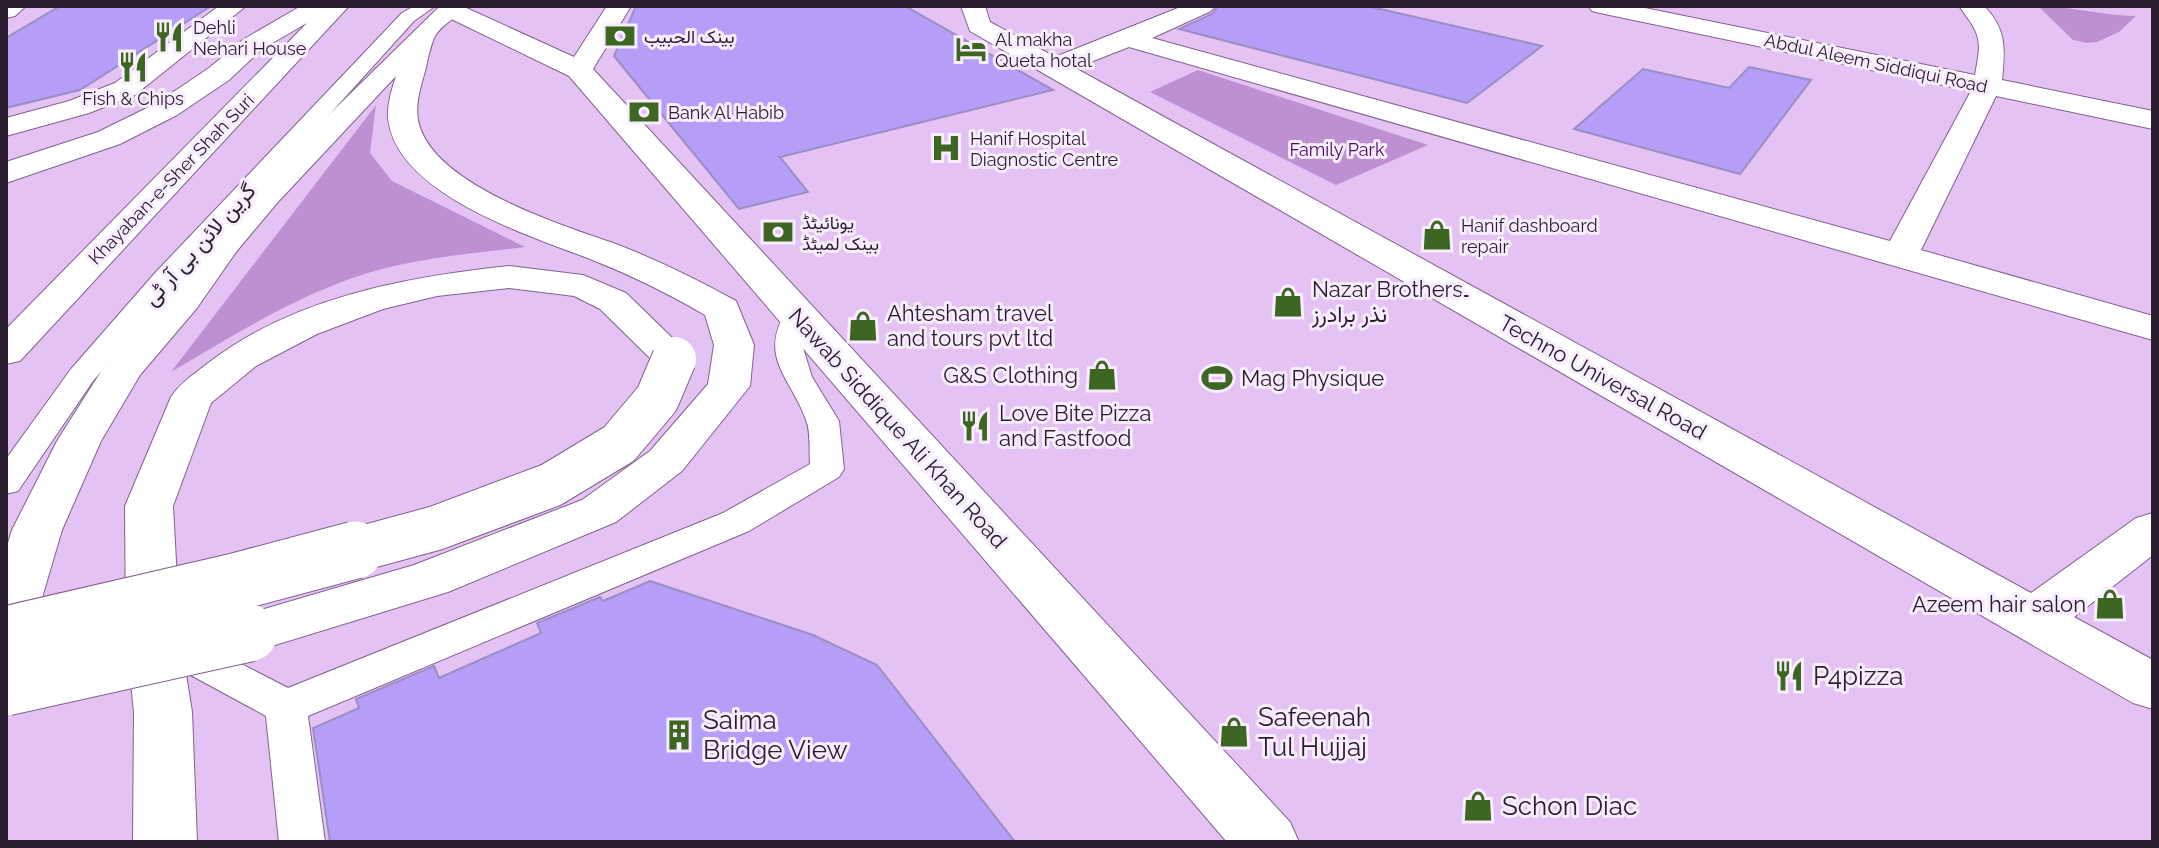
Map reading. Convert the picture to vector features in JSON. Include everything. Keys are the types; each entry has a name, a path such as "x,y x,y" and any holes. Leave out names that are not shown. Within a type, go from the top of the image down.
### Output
{"street":[{"path":"6,11 14,6"},
{"path":"6,127 79,107 125,89 234,6"},
{"path":"6,153 123,114 174,82 223,40 304,6"},
{"path":"6,173 109,138 167,109 219,74 253,44 319,6"},
{"name":"Khayaban-e-Sher Shah Suri","path":"6,352 337,6"},
{"path":"429,13 579,70 619,6"},
{"name":"Techno Universal Road","path":"973,6 979,26 2153,687"},
{"path":"1053,67 1203,6"},
{"name":"Abdul Aleem Siddiqui Road","path":"1600,6 2153,120"},
{"path":"1900,255 1987,86 1993,46 1986,22 1971,6"},
{"path":"6,687 249,633 430,579 599,511 666,461 729,386 734,345 722,309 683,286 599,250 526,225 461,188 429,165 403,121 429,13"},
{"path":"6,628 37,530 79,441 123,370 184,300 223,245 265,196 429,13"},
{"path":"1128,39 2153,328"},
{"name":"Nawab Siddique Ali Khan Road","path":"579,70 1267,842"},
{"path":"6,635 235,582 436,528 551,485 619,444 657,399 674,359 613,301 583,286 509,277 437,285 370,301 303,326 242,357 192,397 149,506 153,636 163,712 165,842"},
{"path":"2034,619 2153,530"}],"lane":[{"name":"گرین لائن بی آر ٹی","path":"6,483 82,375 165,279 429,13"},
{"path":"286,707 736,522 827,469 823,421 797,377 788,348 798,315"},
{"path":"153,636 286,707"},
{"path":"286,707 302,842"}],"green space":[{"path":"2038,6 2136,16 2119,32 2087,43 2073,40"},
{"name":"Family Park","path":"1198,70 1428,145 1336,185 1150,92"},
{"path":"376,105 370,153 392,181 525,247 430,259 361,275 274,313 171,372"}],"building":[{"path":"60,6 211,6 80,90 6,108 6,38"},
{"path":"636,6 905,6 1053,90 780,157 808,192 739,209 614,56"},
{"path":"1218,6 1367,6 1542,46 1467,103 1179,29 1212,14"},
{"path":"1749,67 1811,80 1740,174 1574,129 1643,69 1729,88"},
{"name":"Saima Bridge View","path":"650,581 813,635 877,665 1015,842 330,842 313,728 359,708 356,699 434,666 439,678 541,633 537,623 600,597 603,601"}],"place":[{"name":"بينک الحبيب","path":"620,36"},
{"name":"Dehli Nehari House","path":"169,37"},
{"name":"Al makha Queta hotal","path":"971,49"},
{"name":"Fish & Chips","path":"133,67"},
{"name":"Bank Al Habib","path":"644,112"},
{"name":"Hanif Hospital Diagnostic Centre","path":"946,148"},
{"name":"یونائیٹڈ بینک لمیٹڈ","path":"778,232"},
{"name":"Hanif dashboard repair","path":"1437,235"},
{"name":"Nazar Brothers۔ نذر برادرز","path":"1288,302"},
{"name":"Ahtesham travel and tours pvt ltd","path":"863,326"},
{"name":"G&S Clothing","path":"1102,375"},
{"name":"Mag Physique","path":"1217,378"},
{"name":"Love Bite Pizza and Fastfood","path":"975,426"},
{"name":"Azeem hair salon","path":"2110,604"},
{"name":"P4pizza","path":"1789,676"},
{"name":"Safeenah Tul Hujjaj","path":"1234,732"},
{"name":"Saima Bridge View","path":"679,735"},
{"name":"Schon Diac","path":"1478,806"}]}
